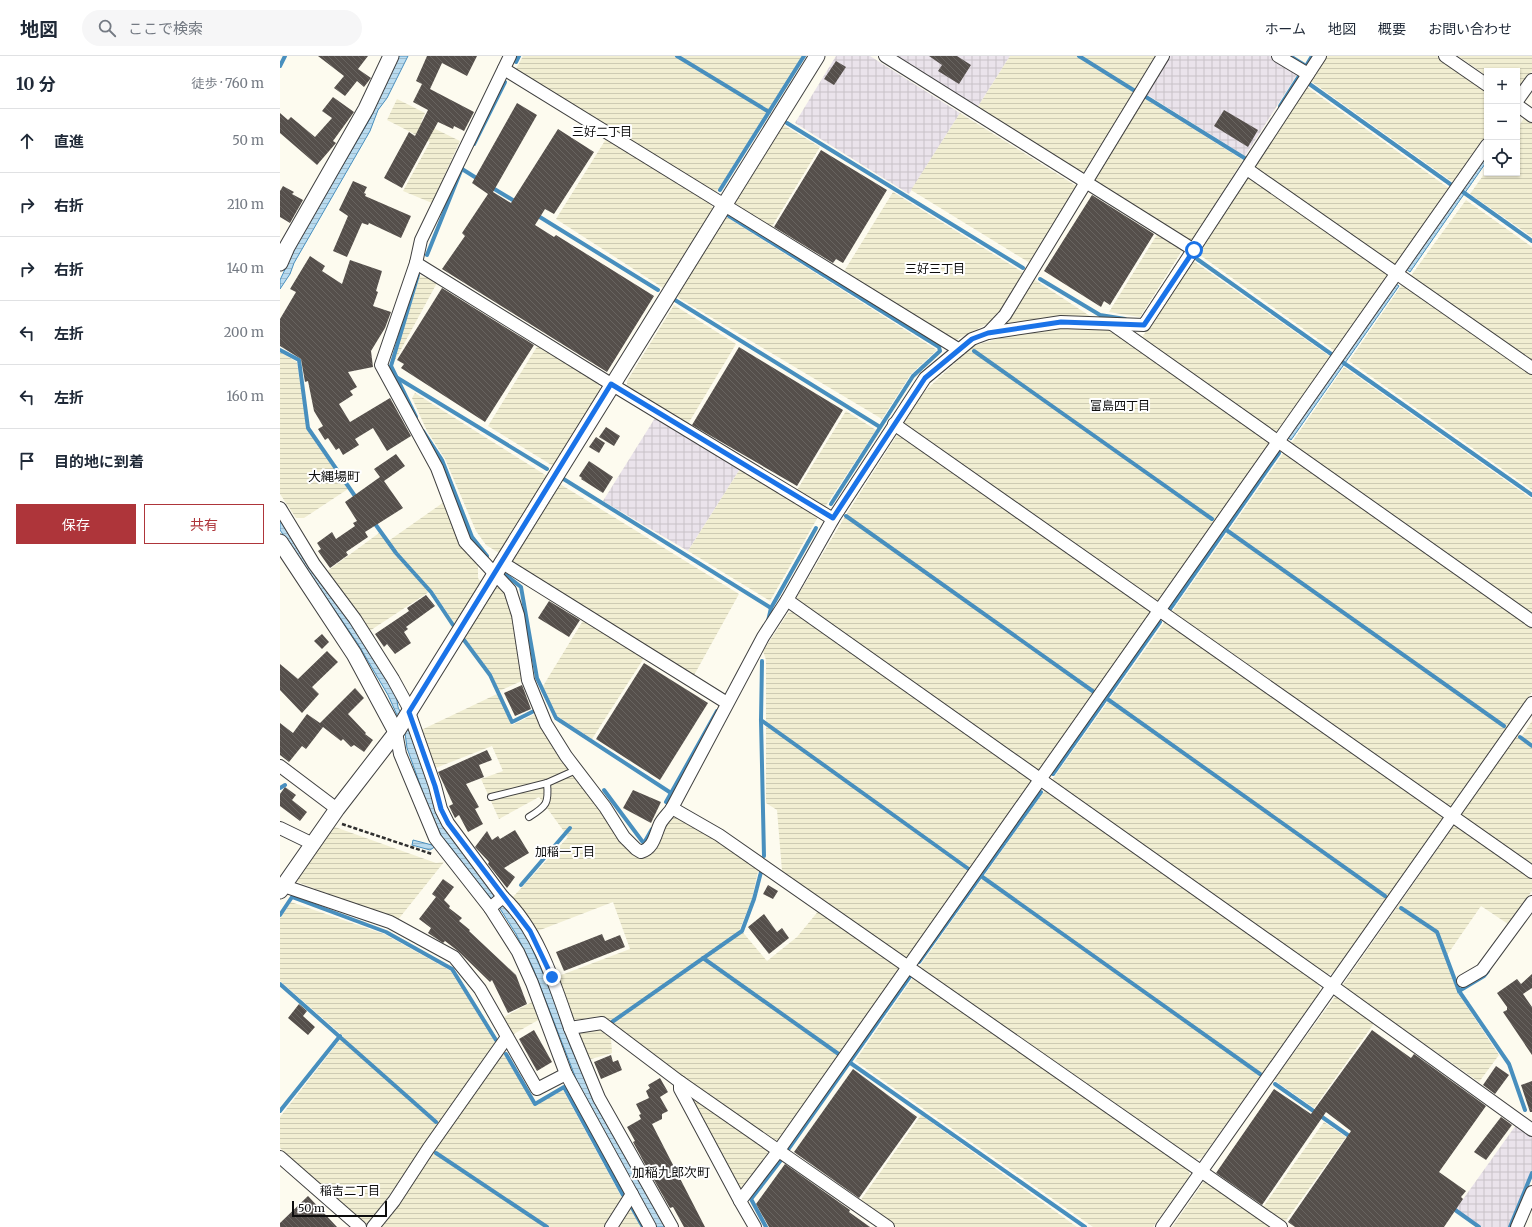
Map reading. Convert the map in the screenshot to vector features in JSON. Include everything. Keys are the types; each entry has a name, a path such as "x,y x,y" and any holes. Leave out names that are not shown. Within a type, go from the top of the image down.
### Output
{"street":[{"path":"280,263 287,247 366,109 391,56"},
{"path":"510,56 420,240 416,263 381,365 437,468 465,542 498,568 727,702"},
{"path":"566,1074 537,1089 480,989 454,957 390,922 282,888 334,813 397,731 611,384 817,56"},
{"path":"885,56 1194,250"},
{"path":"988,333 1005,315 1163,56"},
{"path":"1278,56 1308,74"},
{"path":"498,568 510,590 518,615 528,680 546,724 576,770 624,837 641,852 647,850 656,838 661,823 672,808 727,702 763,637 787,600 833,518 925,378 958,349 972,339 988,333 1061,322 1144,325 1320,56"},
{"path":"1445,56 1484,83"},
{"path":"504,69 958,349"},
{"path":"1520,98 1532,80"},
{"path":"1520,107 1532,116"},
{"path":"740,1201 779,1150 1484,149"},
{"path":"1247,169 1532,368"},
{"path":"416,263 611,384 833,518"},
{"path":"1112,324 1532,620"},
{"path":"894,424 1532,872"},
{"path":"280,508 314,564 359,626 393,680 409,712 435,786 441,809 448,823 497,902 532,983 566,1074 650,1227"},
{"path":"280,542 354,654 397,731 400,754 440,844 497,902 510,903 530,931 552,977 570,1028 598,1098 672,1227"},
{"path":"787,600 1331,985 1532,1130"},
{"path":"1162,1227 1202,1172 1331,985 1532,703"},
{"path":"283,773 334,813"},
{"path":"672,808 719,836 908,966 1280,1227"},
{"path":"280,828 313,844"},
{"path":"1463,981 1482,970 1532,902"},
{"path":"570,1028 602,1023 680,1082 888,1227"},
{"path":"372,1227 394,1200 507,1037"},
{"path":"680,1082 680,1089 755,1227"},
{"path":"280,1157 360,1227"},
{"path":"1518,1227 1532,1192"},
{"path":"611,1227 632,1194"}],"lane":[{"path":"491,797 547,783 576,770"},
{"path":"530,817 544,808 547,802 547,783"}],"path":[{"path":"334,813 351,828 439,856 440,844"}],"shaded area":[{"path":"523,56 802,56 716,193 516,69"},
{"path":"836,56 870,56 960,113 909,194 795,123"},
{"path":"894,56 1010,56 977,108"},
{"path":"1010,56 1158,56 1086,171 1081,173 977,108"},
{"path":"1169,56 1270,56 1298,73 1245,156 1146,94"},
{"path":"1324,56 1439,56 1484,88 1484,141 1454,183 1309,80"},
{"path":"1458,56 1532,56 1532,71 1520,88 1520,68 1484,68 1484,74"},
{"path":"1304,85 1450,189 1398,265 1393,266 1254,168"},
{"path":"1144,98 1243,160 1191,242 1096,183 1095,178"},
{"path":"397,99 425,113 421,122 460,141 432,203 403,191 430,142 387,120"},
{"path":"960,113 1078,187 1030,263 911,190"},
{"path":"1524,118 1532,123 1532,237 1470,194 1484,174 1484,176 1520,176 1520,124"},
{"path":"782,124 820,147 771,228 734,206 734,201"},
{"path":"606,139 711,204 713,210 663,288 556,219"},
{"path":"1250,176 1388,273 1389,277 1336,352 1197,253 1246,177"},
{"path":"893,192 1024,273 1000,311 989,323 956,340 948,337 843,273"},
{"path":"1466,200 1532,247 1532,363 1410,277"},
{"path":"725,216 937,350 911,374 882,419 677,297"},
{"path":"1158,233 1183,249 1140,317 1109,312"},
{"path":"1192,260 1332,358 1280,433 1275,434 1141,339"},
{"path":"420,276 438,281 392,366"},
{"path":"1032,278 1093,318 1058,318 1004,324"},
{"path":"1403,283 1532,374 1532,490 1349,361"},
{"path":"674,305 736,344 688,424 627,388 627,381"},
{"path":"1067,328 1109,329 1268,440 1269,445 1160,604 904,427 904,420 925,391 973,346 1010,335"},
{"path":"538,345 598,383 601,390 553,466 488,426"},
{"path":"280,352 297,362 307,429 348,489 304,518 296,518 280,494"},
{"path":"1344,367 1532,499 1532,617 1290,445"},
{"path":"415,393 547,476 499,553 486,545 476,531 445,459 427,431 412,398"},
{"path":"846,411 876,430 825,507 797,490"},
{"path":"655,418 740,469 688,551 603,501"},
{"path":"903,434 1153,610 1041,771 1037,771 798,603 797,597 841,523 897,435"},
{"path":"1284,452 1532,628 1532,692 1452,806 1446,808 1171,613"},
{"path":"740,469 818,517 770,601 688,551"},
{"path":"560,484 739,594 693,677 513,564 512,559"},
{"path":"444,502 461,546 478,565 478,578 481,582 455,624 432,590 368,632 326,572 379,533 387,542"},
{"path":"498,583 504,590 514,618 524,680 499,691 491,673 464,637"},
{"path":"793,611 1033,781 910,957 904,958 782,871 777,810 766,803 766,660 763,651 788,613"},
{"path":"584,619 644,658 592,739 557,716 543,686"},
{"path":"1166,620 1442,816 1443,823 1334,973 1325,974 1052,780"},
{"path":"497,694 512,725 537,713 634,853 664,826 672,815 677,816 759,867 752,899 740,929 767,961 797,937 820,909 899,964 900,971 780,1142 774,1142 610,1026 601,1016 577,1020 570,1018 556,977 630,949 613,902 535,932 512,898 568,837 539,797 499,819 481,779 503,771 492,746 433,769 419,731"},
{"path":"1532,721 1532,868 1461,818 1461,814 1517,734 1521,737"},
{"path":"1045,790 1319,983 1320,992 1202,1158 1195,1159 919,967"},
{"path":"1455,824 1532,879 1532,891 1508,924 1481,906 1445,958 1458,993 1499,1055 1479,1082 1342,986"},
{"path":"335,827 436,863 444,862 397,921 295,881"},
{"path":"291,902 384,934 451,971 496,1043 369,1224 362,1224 280,1148 280,1117 343,1036 280,981 280,918"},
{"path":"914,976 1188,1168 1190,1176 1153,1227 1093,1227 855,1061"},
{"path":"1337,994 1375,1022 1314,1108 1274,1080"},
{"path":"534,1001 540,1019 512,1035 502,1018"},
{"path":"597,1028 611,1038 612,1053 584,1061 575,1035"},
{"path":"502,1050 535,1105 563,1090 622,1198 604,1227 381,1227"},
{"path":"696,1098 772,1151 741,1191 692,1102"},
{"path":"921,1115 1077,1227 896,1227 860,1201"},
{"path":"1324,1122 1346,1137 1285,1222 1263,1207"},
{"path":"1516,1125 1532,1137 1532,1170 1509,1227 1482,1227 1456,1209"},
{"path":"1205,1180 1272,1227 1172,1227"},
{"path":"629,1204 641,1227 615,1227"}],"water":[{"path":"399,56 408,56 387,98 378,110 370,131 294,263 290,274 280,289 280,280 298,242 371,117 384,85"},
{"path":"1484,158 1484,165 1410,272 1406,269"},
{"path":"1396,284 1399,286 1291,440 1287,437"},
{"path":"280,517 363,639 396,694 398,707 418,751 438,814 526,935 549,987 570,1045 589,1088 667,1227 656,1227 580,1089 533,968 516,934 499,907 482,888 445,840 430,850 412,845 413,840 432,845 442,837 429,810 407,748 405,733 388,695 358,644 280,530"}],"building":[{"path":"318,56 368,56 358,69 371,78 364,87 357,81 345,96 334,88 344,76"},
{"path":"427,56 477,56 467,76 442,63 430,89 474,112 464,131 454,126 453,129 438,122 402,188 384,178 409,132 415,136 428,110 413,102 422,84 416,81"},
{"path":"929,56 957,56 971,65 959,84 938,71 942,65"},
{"path":"836,61 846,67 834,85 824,79"},
{"path":"333,97 354,112 333,141 336,143 317,165 280,133 280,113 288,120 291,117 315,137 332,118 322,111"},
{"path":"517,103 537,115 493,192 511,203 558,129 594,152 554,214 545,209 535,225 554,237 556,235 654,296 607,372 442,269 465,236 462,233 488,194 472,183"},
{"path":"1224,110 1258,130 1248,147 1214,126"},
{"path":"821,150 887,190 843,263 836,259 833,263 774,227"},
{"path":"353,181 367,187 364,193 366,194 365,196 411,216 401,238 369,223 368,225 362,223 347,257 333,251 348,216 339,210"},
{"path":"283,186 294,192 292,194 303,200 290,223 280,217 280,191"},
{"path":"1092,195 1154,234 1110,305 1104,301 1101,307 1044,271"},
{"path":"310,256 325,266 322,271 342,284 350,260 382,271 376,291 378,292 373,306 391,312 385,328 371,351 373,367 348,372 357,387 350,391 353,395 339,404 350,422 390,398 411,436 387,451 373,428 355,439 359,445 343,455 339,448 336,450 328,438 325,440 318,429 323,426 314,411 308,381 305,382 301,359 280,346 280,319 296,292 290,289"},
{"path":"442,288 534,345 485,422 401,368 404,364 397,360"},
{"path":"739,347 843,410 797,486 692,425"},
{"path":"606,427 620,436 614,446 599,437"},
{"path":"596,437 605,443 599,453 589,447"},
{"path":"396,454 405,466 384,481 403,508 365,532 368,537 346,552 348,555 330,568 318,551 321,549 317,543 332,532 336,539 355,526 353,523 357,521 345,502 380,477 374,469"},
{"path":"589,461 613,477 603,493 581,479 582,478 579,476"},
{"path":"426,595 435,606 406,627 408,629 404,632 411,643 395,654 387,644 384,647 375,634 409,611 407,608"},
{"path":"549,601 580,620 569,637 538,618"},
{"path":"322,634 329,642 322,649 314,641"},
{"path":"327,651 338,662 312,687 319,694 302,713 280,690 280,664 298,679"},
{"path":"644,663 708,703 660,780 596,739"},
{"path":"522,685 531,709 515,716 504,693"},
{"path":"355,688 364,698 348,714 366,733 365,734 373,740 364,752 354,745 351,747 343,739 341,741 323,727 306,749 302,746 289,762 280,755 280,723 293,733 307,714 320,723"},
{"path":"487,750 492,760 479,765 484,777 466,784 479,807 475,809 483,824 468,832 459,815 455,818 449,806 453,804 438,772"},
{"path":"285,787 296,795 292,800 307,812 300,821 280,806 280,794"},
{"path":"633,790 661,802 651,823 623,808"},
{"path":"515,830 529,853 504,868 515,877 507,888 488,864 489,862 475,847 487,831 492,840 498,836 500,839"},
{"path":"443,879 454,887 444,900 450,906 449,908 462,918 459,921 470,930 469,931 516,975 527,1004 508,1013 492,980 490,982 458,951 445,941 443,943 428,933 431,928 419,919 436,897 432,894"},
{"path":"768,885 778,891 773,899 763,894"},
{"path":"764,914 777,932 782,928 789,938 769,954 748,927"},
{"path":"602,934 605,941 620,935 625,947 564,971 556,952"},
{"path":"1532,974 1532,988 1523,994 1532,1007 1532,1055 1503,1012 1507,1010 1507,1007 1497,993 1517,979 1521,984"},
{"path":"299,1004 307,1011 303,1016 315,1027 308,1035 288,1018"},
{"path":"534,1030 552,1062 537,1071 519,1039"},
{"path":"1372,1030 1411,1058 1414,1054 1486,1106 1439,1172 1466,1191 1461,1197 1463,1199 1444,1227 1295,1227 1288,1222 1351,1131 1326,1112 1262,1205 1216,1173 1274,1089 1311,1114"},
{"path":"611,1055 613,1062 618,1060 622,1070 601,1079 594,1062"},
{"path":"1496,1066 1509,1075 1495,1094 1483,1085"},
{"path":"853,1069 917,1117 859,1198 794,1152"},
{"path":"660,1078 668,1092 660,1097 668,1111 662,1114 662,1119 652,1124 705,1227 684,1227 673,1207 670,1208 646,1166 627,1127 641,1119 639,1115 641,1114 636,1104 649,1098 646,1091 650,1088 648,1085"},
{"path":"1532,1081 1532,1112 1530,1112 1521,1085"},
{"path":"1501,1117 1512,1125 1486,1160 1474,1152"},
{"path":"785,1164 850,1210 849,1212 870,1227 769,1227 756,1204"},
{"path":"308,1196 337,1227 280,1227 280,1223"}],"waterway":[{"path":"280,66 285,56"},
{"path":"516,62 519,56"},
{"path":"677,56 769,112"},
{"path":"720,190 804,56"},
{"path":"1079,56 1135,91"},
{"path":"1290,56 1306,66 1312,56"},
{"path":"1280,106 1299,76"},
{"path":"474,144 505,82"},
{"path":"1308,83 1453,186"},
{"path":"1146,97 1246,159"},
{"path":"787,123 1023,268"},
{"path":"427,255 462,168"},
{"path":"462,169 478,179"},
{"path":"491,187 516,202"},
{"path":"1463,192 1532,241"},
{"path":"535,214 658,290"},
{"path":"729,216 939,347 940,351 913,376 831,504"},
{"path":"1197,259 1334,356"},
{"path":"416,417 391,366 418,275"},
{"path":"1040,279 1100,315 1125,319"},
{"path":"675,300 880,427"},
{"path":"280,350 299,360 308,428 357,499"},
{"path":"974,351 1212,519"},
{"path":"1341,361 1532,495"},
{"path":"396,377 547,469"},
{"path":"423,431 442,460 472,537 487,556"},
{"path":"1170,609 1279,453"},
{"path":"562,478 771,608"},
{"path":"846,516 1094,692"},
{"path":"373,521 396,553 431,592 453,625"},
{"path":"768,621 771,608 816,528"},
{"path":"1225,529 1504,726"},
{"path":"506,575 521,587 537,678 556,718 671,793"},
{"path":"1053,774 1160,622"},
{"path":"464,640 490,675 512,722 536,710"},
{"path":"762,661 761,720 764,856"},
{"path":"1106,698 1385,896"},
{"path":"666,802 717,711"},
{"path":"761,720 970,870"},
{"path":"1520,737 1532,746"},
{"path":"280,788 285,785"},
{"path":"604,790 644,843 652,829"},
{"path":"919,962 1041,792"},
{"path":"521,885 570,828"},
{"path":"612,1022 742,931 754,899 761,872"},
{"path":"981,876 1260,1074"},
{"path":"280,915 292,897 386,932 452,969 496,1040"},
{"path":"1401,908 1437,932 1459,991"},
{"path":"703,958 840,1055"},
{"path":"1488,971 1484,976 1459,991 1509,1064 1525,1110"},
{"path":"787,1151 911,975"},
{"path":"280,984 436,1122"},
{"path":"280,1111 340,1036"},
{"path":"506,1054 535,1104 564,1087 623,1195"},
{"path":"849,1062 1085,1227"},
{"path":"1275,1084 1352,1138"},
{"path":"436,1153 547,1227"},
{"path":"766,1227 751,1199 781,1160"},
{"path":"1510,1227 1532,1173"},
{"path":"630,1204 643,1227"},
{"path":"1451,1207 1479,1227"}],"district":[{"name":"三好二丁目","path":"602,131"},
{"name":"三好三丁目","path":"935,268"},
{"name":"富島四丁目","path":"1120,405"},
{"name":"大縄場町","path":"334,476"},
{"name":"加稲一丁目","path":"565,851"},
{"name":"加稲九郎次町","path":"671,1172"},
{"name":"稲吉二丁目","path":"350,1190"}],"route":[{"path":"552,977 530,931 448,823 441,809 435,786 409,712 611,384 833,518 925,378 958,349 972,339 988,333 1061,322 1144,325 1194,250"}]}
